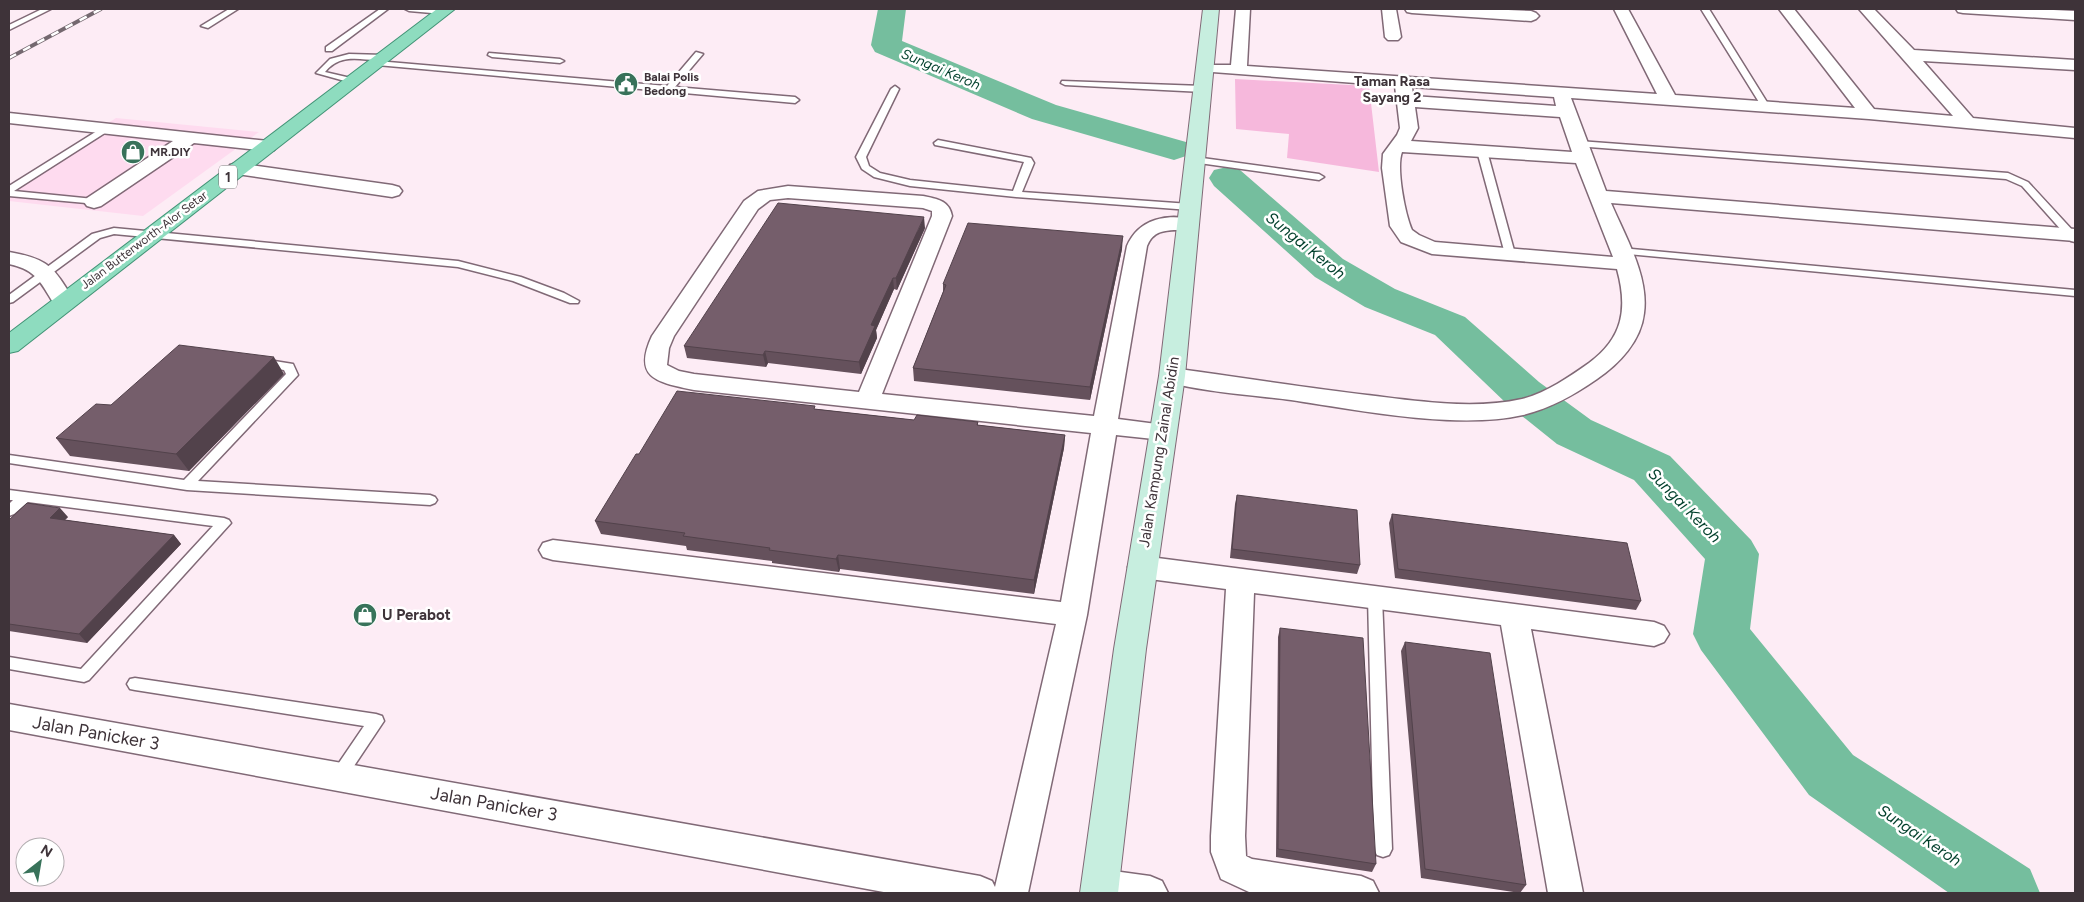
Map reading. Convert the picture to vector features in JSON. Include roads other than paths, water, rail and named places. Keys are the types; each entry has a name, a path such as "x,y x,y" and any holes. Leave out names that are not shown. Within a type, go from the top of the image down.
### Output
{"main road":[{"name":"Jalan Butterworth-Alor Setar","path":"9,345 445,10"}],"street":[{"name":"Jalan Kampung Zainal Abidin","path":"1099,890 1142,567 1172,376 1211,9"},
{"path":"1239,71 1243,9"},
{"path":"1389,9 1394,37"},
{"path":"1412,9 1531,16"},
{"path":"1621,9 1669,101"},
{"path":"1786,9 1869,114"},
{"path":"1866,9 1967,122"},
{"path":"1962,9 2075,16"},
{"path":"1909,55 2075,65"},
{"path":"1204,79 1239,71 1404,92 1564,103 1669,101 1869,114 2075,133"},
{"path":"1404,92 1409,128 1408,135 1397,146 1390,161 1398,221 1407,236 1418,243 1432,248 1510,254 1623,258"},
{"path":"1172,376 1406,407 1446,410 1500,410 1524,406 1550,398 1600,367 1614,354 1626,337 1634,305 1623,258 1564,103"},
{"path":"9,118 268,146"},
{"path":"94,202 190,138"},
{"path":"1397,146 1482,151 1581,151"},
{"path":"237,169 392,191"},
{"path":"868,399 942,216 941,209 934,204 923,202 788,192 765,195 751,206 663,336 655,355 655,368 665,376 694,382 868,399 1163,432"},
{"path":"1599,196 2074,236"},
{"path":"1011,893 1074,616 1123,318 1139,238 1151,227 1189,216"},
{"path":"9,258 29,261 46,273 64,302"},
{"path":"553,550 1074,616"},
{"path":"1142,567 1654,634"},
{"path":"1241,580 1228,836 1228,852 1233,867 1249,875 1361,893"},
{"path":"1514,616 1566,893"},
{"name":"Jalan Panicker 3","path":"11,720 338,776 980,893"},
{"path":"1099,890 1150,893"}],"lane":[{"path":"9,28 47,9"},
{"path":"205,26 234,9"},
{"path":"329,49 384,9"},
{"path":"409,9 445,10"},
{"path":"1705,9 1766,107"},
{"path":"669,89 699,54"},
{"path":"492,55 560,61"},
{"path":"352,81 320,73 322,69 344,56 510,74 795,100"},
{"path":"510,74 529,58"},
{"path":"1065,82 1204,79"},
{"path":"895,89 861,158 865,167 877,175 910,183 1016,194 1189,216"},
{"path":"9,192 105,129"},
{"path":"938,143 1028,160 1029,163 1016,194"},
{"path":"1482,151 1510,254"},
{"path":"1581,151 2008,176 2025,184 2074,236"},
{"path":"1195,160 1319,177"},
{"path":"9,192 94,202"},
{"path":"9,300 96,236 114,231 458,264 495,271 574,301"},
{"path":"1623,258 2075,293"},
{"path":"187,485 292,375 289,368 284,366 246,362"},
{"path":"9,459 187,485 430,500"},
{"path":"9,495 224,523 84,676 9,664"},
{"path":"9,511 25,497"},
{"path":"1375,598 1383,850"},
{"path":"135,684 376,721 338,776"}],"waterway":[{"name":"Sungai Keroh","path":"892,9 886,45 1044,112 1174,149"},
{"name":"Sungai Keroh","path":"1227,178 1329,268 1380,298 1450,326 1523,393 1574,432 1652,468 1732,554 1721,634 1831,775 2006,893"}],"railway":[{"path":"9,58 101,9"}],"place":[{"name":"Balai Polis Bedong","path":"626,84"},
{"name":"MR.DIY","path":"133,152"},
{"name":"U Perabot","path":"365,615"}],"district":[{"name":"Taman Rasa Sayang 2","path":"1392,89"}]}
